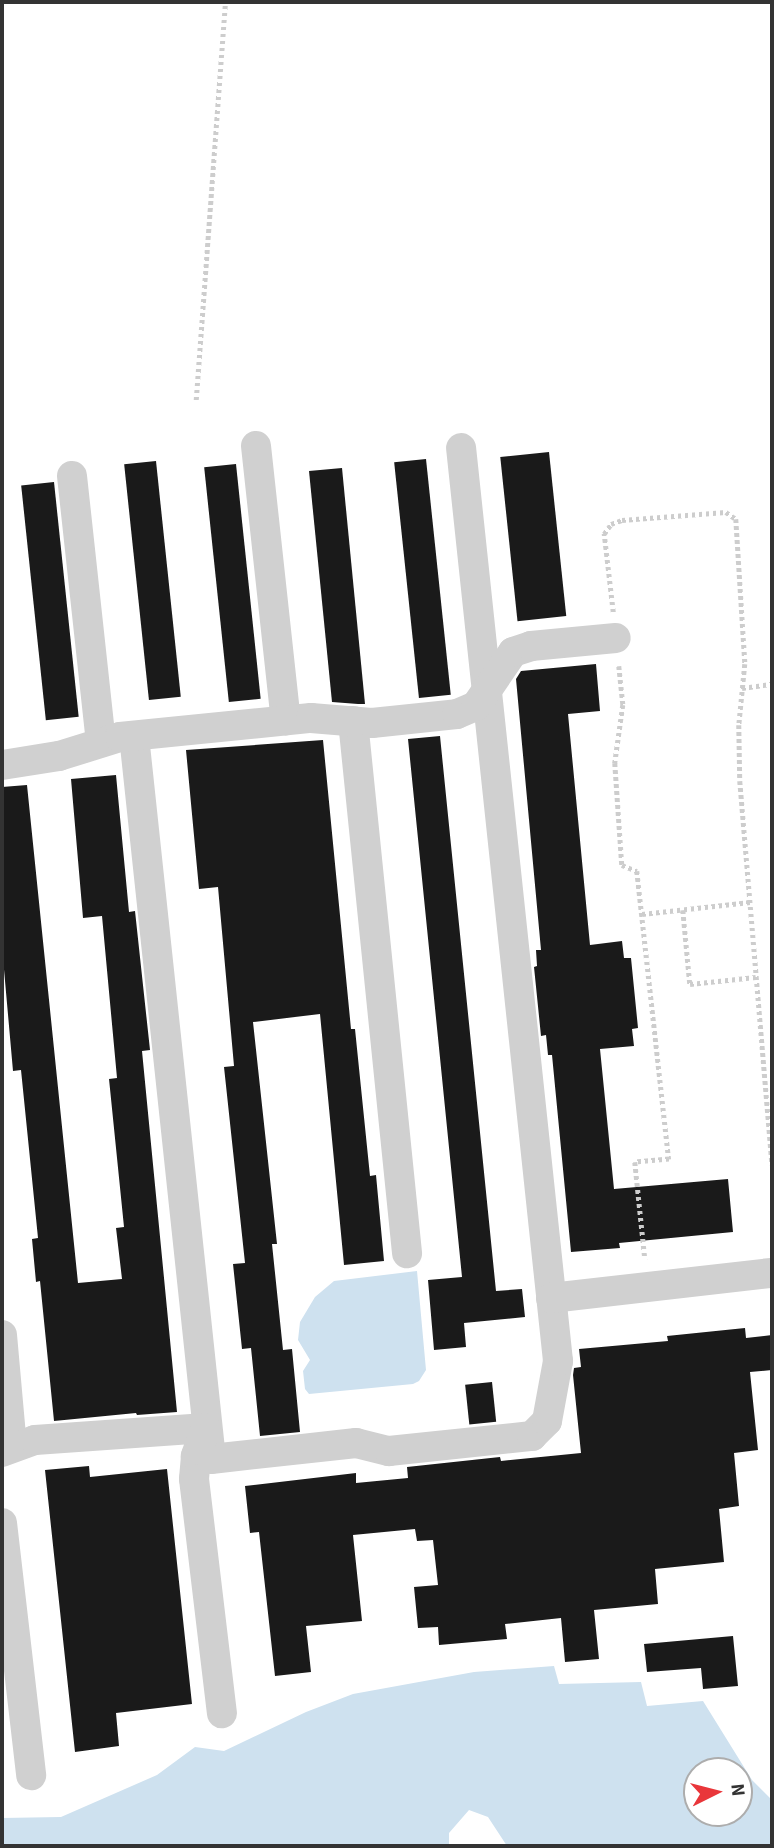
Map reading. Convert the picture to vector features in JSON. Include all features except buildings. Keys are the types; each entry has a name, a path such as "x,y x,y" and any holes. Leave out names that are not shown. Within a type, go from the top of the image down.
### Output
{"lane":[{"path":"256,446 286,720"},
{"path":"134,736 211,1459 356,1443 389,1451 532,1436 547,1421 558,1360 461,448"},
{"path":"72,475 101,742"},
{"path":"2,765 60,756 101,742 134,736 311,718 372,723 457,714 476,706 487,694 513,652 531,646 616,638"},
{"path":"353,721 407,1253"},
{"path":"551,1298 772,1273"},
{"path":"2,1335 7,1449 35,1440 206,1428"},
{"path":"206,1428 196,1456 194,1479 222,1713"},
{"path":"2,1523 31,1775"}],"path":[{"path":"196,400 225,2"},
{"path":"648,1287 635,1162 669,1159 637,871 622,865 615,763 623,705 604,534 611,524 622,520 726,512 736,519 745,664 741,688 740,781 772,1165"},
{"path":"741,688 772,684"},
{"path":"642,914 750,902"},
{"path":"683,909 691,984 756,977"}],"water":[{"path":"417,1271 426,1370 419,1381 413,1384 309,1394 305,1389 303,1371 310,1360 298,1340 300,1322 315,1297 334,1281"},
{"path":"554,1666 559,1684 641,1682 647,1706 703,1701 738,1757 683,1757 683,1827 753,1827 753,1781 772,1800 772,1846 507,1846 488,1817 469,1810 449,1833 449,1846 2,1846 2,1818 61,1817 157,1775 195,1747 224,1751 306,1712 353,1694 474,1672"}]}
